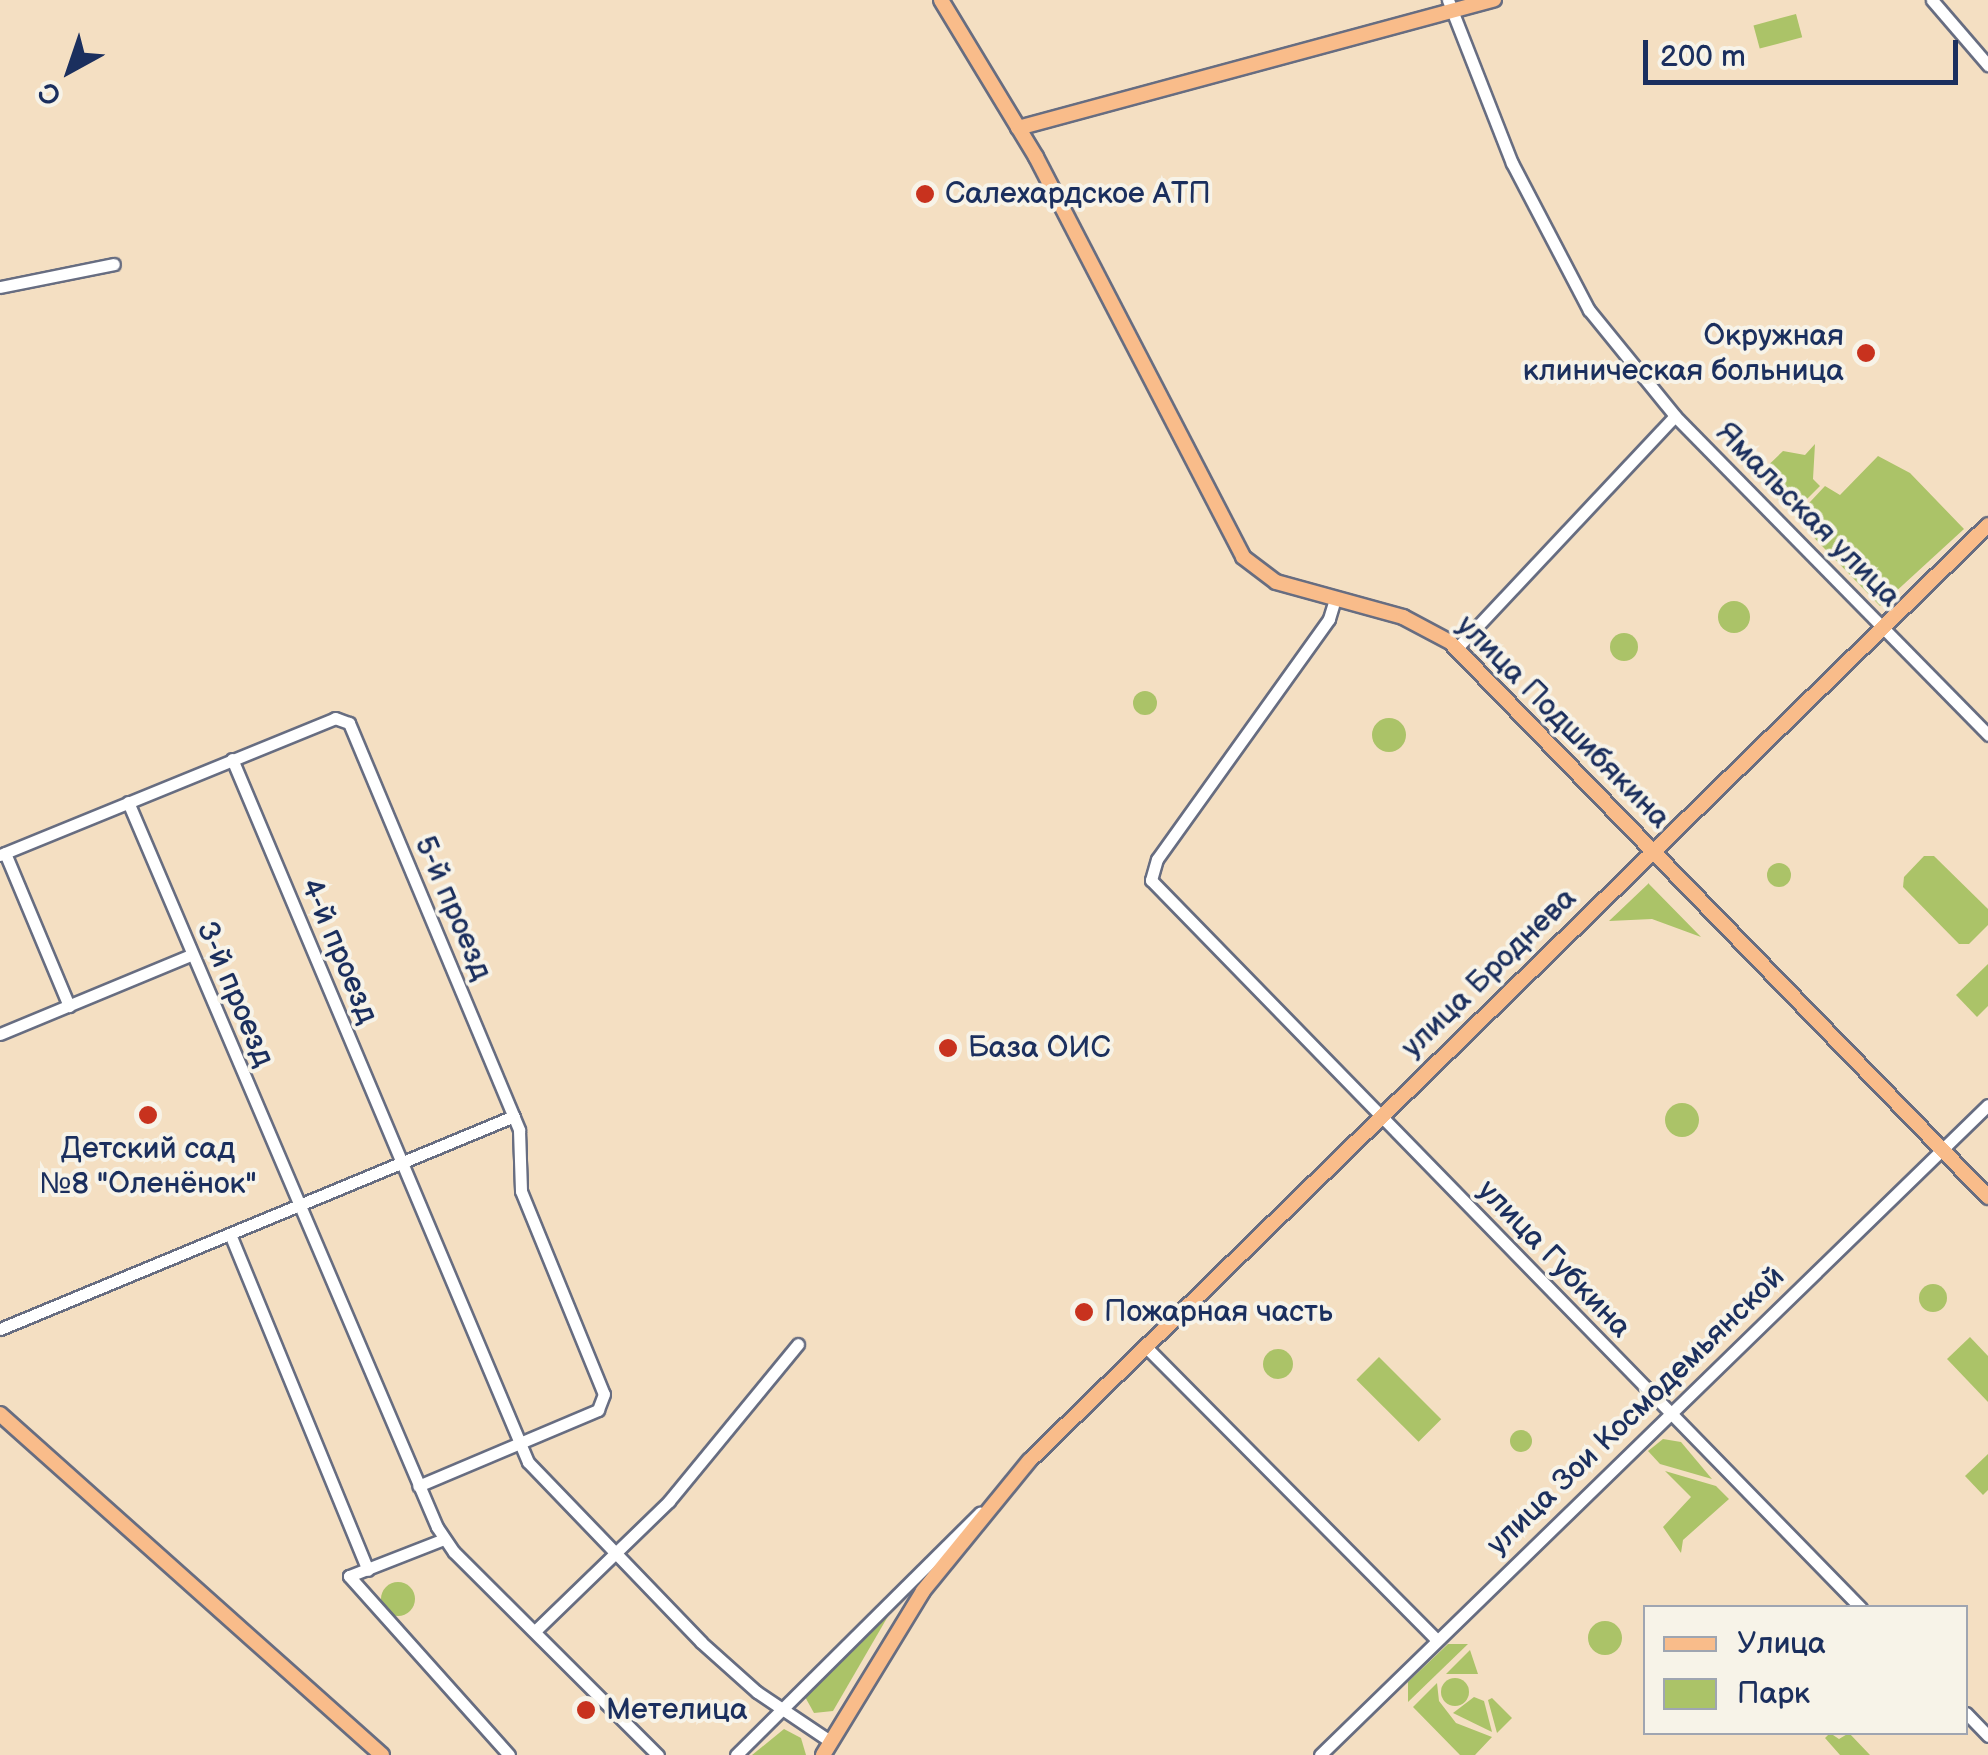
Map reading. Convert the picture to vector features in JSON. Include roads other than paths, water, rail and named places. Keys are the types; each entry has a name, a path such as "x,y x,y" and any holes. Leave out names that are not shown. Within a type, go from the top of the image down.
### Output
{"main road":[{"name":"улица Подшибякина","path":"941,0 1018,128 1243,557 1276,582 1418,622 1457,648 1988,1197"},
{"path":"1018,128 1450,6 1494,0"},
{"name":"улица Броднева","path":"827,1748 912,1608 1029,1460 1988,525"},
{"path":"0,1414 382,1755"}],"street":[{"path":"1932,0 1988,64"},
{"name":"Ямальская улица","path":"1450,6 1545,236 1588,310 1675,416 1988,735"},
{"path":"0,287 114,264"},
{"path":"1457,648 1675,416"},
{"name":"улица Губкина","path":"1335,600 1328,619 1157,859 1151,880 1859,1605"},
{"name":"5-й проезд","path":"232,759 335,718 346,720 514,1116 520,1191 605,1401 519,1444"},
{"path":"69,1006 3,854 232,759"},
{"name":"4-й проезд","path":"232,759 519,1444 539,1475 700,1642 827,1748"},
{"name":"3-й проезд","path":"128,802 296,1206 444,1539 658,1755"},
{"path":"0,1034 192,955"},
{"name":"улица Зои Космодемьянской","path":"1320,1755 1988,1105"},
{"path":"0,1329 514,1116"},
{"path":"230,1234 368,1570"},
{"path":"535,1630 684,1484 798,1344"},
{"path":"1145,1346 1437,1640"},
{"path":"418,1486 519,1444"},
{"path":"736,1755 991,1504"},
{"path":"444,1539 350,1576 361,1596 509,1755"},
{"path":"1968,1715 1988,1736"}],"place":[{"name":"Салехардское АТП","path":"925,194"},
{"name":"Окружная клиническая больница","path":"1866,353"},
{"name":"База ОИС","path":"948,1048"},
{"name":"Детский сад №8 \"Оленёнок\"","path":"148,1115"},
{"name":"Пожарная часть","path":"1084,1312"},
{"name":"Метелица","path":"586,1710"}]}
